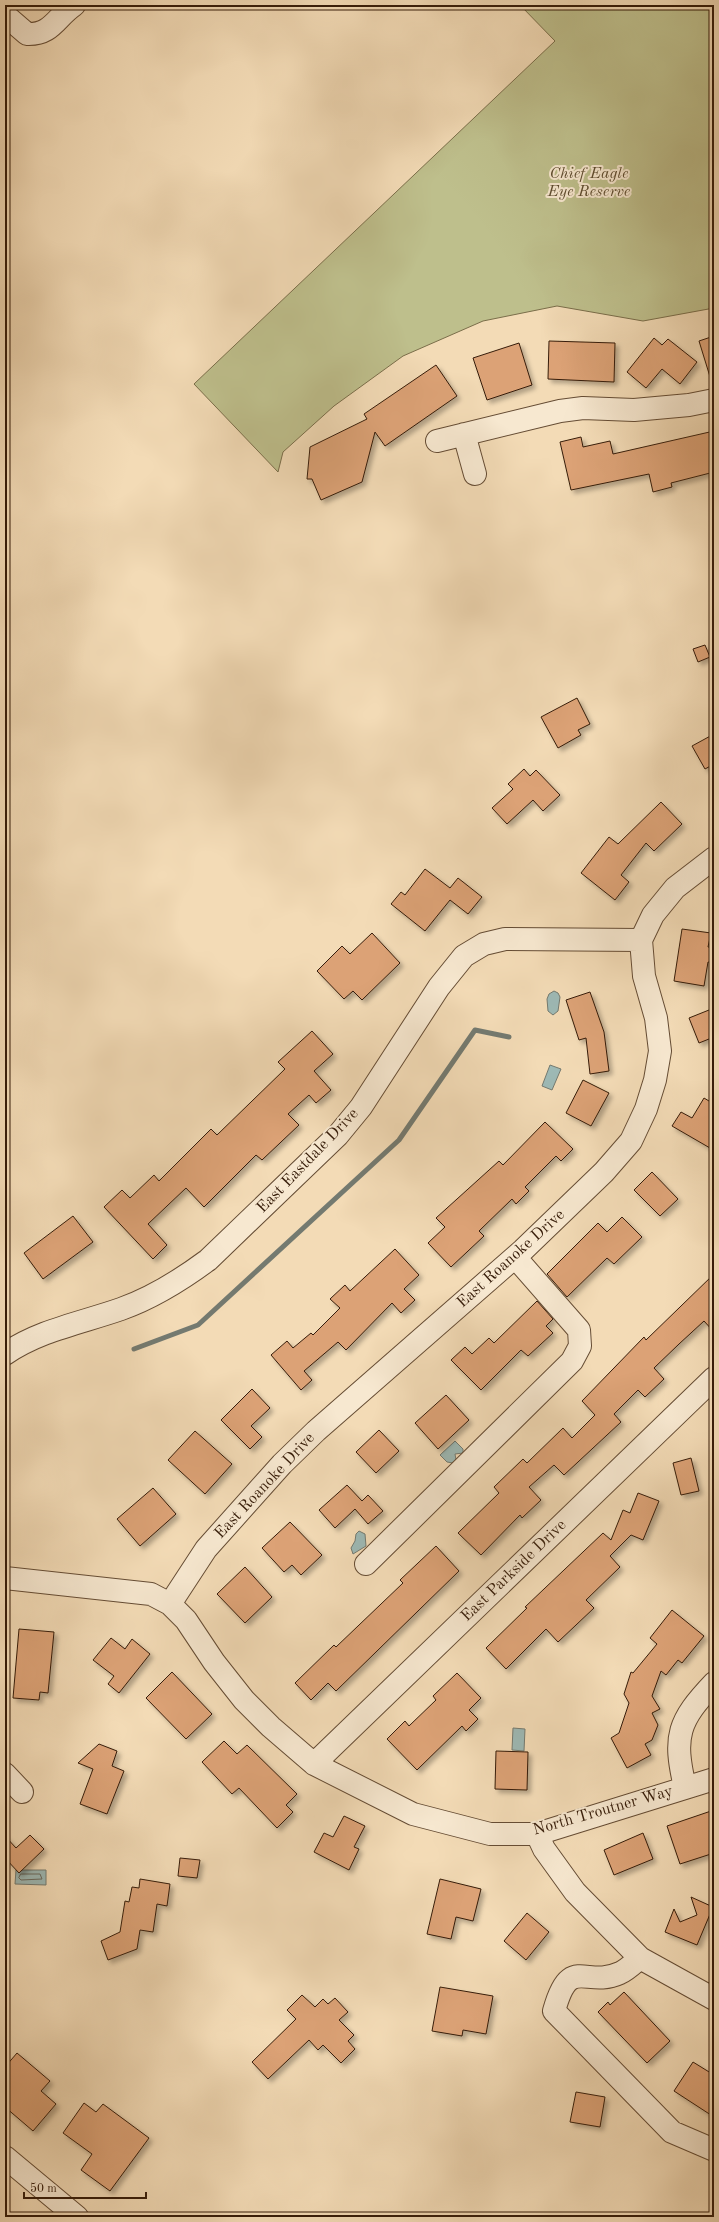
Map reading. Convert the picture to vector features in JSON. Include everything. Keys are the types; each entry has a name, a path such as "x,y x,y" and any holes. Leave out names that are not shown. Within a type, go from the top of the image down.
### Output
{"street":[{"path":"5,15 27,34 35,35 46,31 74,5"},
{"path":"437,441 560,411 583,408 634,410 689,405 714,400"},
{"path":"464,434 475,474"},
{"path":"641,940 653,915 675,888 714,858"},
{"name":"East Eastdale Drive","path":"5,1354 21,1343 44,1333 122,1309 150,1297 208,1260 332,1140 352,1118 381,1079 439,987 464,956 484,944 505,939 641,940"},
{"name":"East Roanoke Drive","path":"170,1604 206,1549 282,1464 316,1431 515,1257 604,1172 630,1141 646,1109 655,1080 660,1051 656,1018 644,976 641,940"},
{"path":"366,1564 572,1361 580,1346 579,1330 515,1257"},
{"name":"East Parkside Drive","path":"314,1764 714,1378"},
{"name":"North Troutner Way","path":"5,1578 151,1594 170,1604 186,1620 214,1662 244,1700 271,1727 314,1764 413,1814 490,1834 536,1834 714,1779"},
{"path":"685,1787 679,1765 677,1746 684,1722 695,1703 714,1683"},
{"path":"5,1774 22,1792"},
{"path":"536,1834 544,1849 575,1892 640,1958 714,1999"},
{"path":"640,1958 620,1973 603,1978 584,1975 569,1979 559,1991 554,2011 672,2132 714,2150"},
{"path":"5,2157 77,2217"}],"green space":[{"name":"Chief Eagle Eye Reserve","path":"520,5 714,5 714,308 643,321 557,306 483,321 403,356 334,406 283,452 278,472 194,384 555,41"}],"water":[{"path":"554,991 558,993 560,997 558,1011 553,1015 548,1011 547,999 549,994"},
{"path":"550,1065 561,1069 552,1090 542,1086"},
{"path":"455,1441 463,1449 463,1453 455,1454 456,1460 453,1463 447,1462 440,1455"},
{"path":"359,1531 365,1534 366,1546 353,1554 351,1548 355,1541 356,1534"},
{"path":"513,1728 525,1729 524,1751 512,1750"},
{"path":"16,1870 46,1870 46,1885 15,1884"}],"building":[{"path":"714,336 714,380 711,380 699,341"},
{"path":"654,338 662,345 668,339 697,362 680,384 662,369 646,388 627,372"},
{"path":"549,341 615,343 614,382 548,379"},
{"path":"519,343 532,385 487,400 473,358"},
{"path":"436,365 457,396 385,446 375,432 362,482 321,500 312,479 307,479 310,447 367,419 364,414"},
{"path":"714,431 714,472 671,483 672,487 653,492 649,474 571,490 560,442 581,437 583,447 610,441 613,454"},
{"path":"705,645 710,657 698,662 693,649"},
{"path":"577,698 590,724 578,730 581,735 558,748 541,717"},
{"path":"714,734 714,764 705,769 692,746"},
{"path":"524,769 530,776 536,770 560,795 543,811 533,800 507,824 492,808 513,789 508,784"},
{"path":"661,802 682,824 654,851 646,843 621,875 629,882 615,900 581,873 609,837 618,844"},
{"path":"425,869 450,888 458,878 482,897 468,914 450,900 425,931 391,904 401,892 405,895"},
{"path":"682,929 711,933 708,947 714,948 714,963 708,962 704,986 674,981"},
{"path":"372,933 400,963 362,1000 353,991 344,999 317,971 342,946 350,954"},
{"path":"590,992 604,1032 609,1071 590,1074 586,1038 579,1040 566,1000"},
{"path":"714,1008 714,1037 699,1043 689,1018"},
{"path":"312,1031 333,1054 314,1071 331,1090 316,1103 309,1095 288,1114 299,1125 262,1160 256,1155 204,1207 186,1188 148,1224 167,1245 153,1259 104,1207 122,1190 130,1198 154,1175 159,1181 211,1129 217,1135 285,1069 278,1062"},
{"path":"583,1080 609,1093 591,1126 566,1113"},
{"path":"704,1098 714,1104 714,1140 710,1148 672,1126 681,1112 692,1118"},
{"path":"545,1122 573,1149 561,1161 556,1156 525,1187 529,1191 516,1204 512,1199 479,1231 484,1236 451,1267 428,1243 445,1227 436,1218 499,1161 503,1165"},
{"path":"652,1172 678,1199 660,1216 634,1190"},
{"path":"73,1216 93,1242 43,1279 24,1253"},
{"path":"622,1217 642,1237 614,1264 607,1258 567,1297 547,1274 598,1223 607,1232"},
{"path":"395,1249 419,1275 404,1289 415,1300 401,1313 392,1303 346,1350 338,1342 304,1371 312,1380 301,1390 271,1355 287,1341 293,1348 311,1333 313,1335 340,1308 330,1299 345,1285 350,1291"},
{"path":"714,1274 714,1332 704,1321 654,1368 664,1379 645,1397 638,1390 614,1414 621,1422 564,1475 554,1465 529,1487 541,1500 522,1518 520,1515 481,1555 458,1533 499,1493 494,1487 523,1459 527,1463 563,1428 572,1438 595,1415 582,1401 644,1337 646,1340"},
{"path":"537,1301 553,1319 546,1326 553,1333 528,1356 521,1350 481,1390 451,1360 465,1347 472,1354 489,1338 494,1343"},
{"path":"252,1389 270,1408 251,1426 262,1437 250,1449 221,1420"},
{"path":"446,1395 469,1420 438,1449 415,1423"},
{"path":"379,1430 399,1451 376,1473 356,1452"},
{"path":"195,1431 232,1464 205,1494 168,1460"},
{"path":"691,1458 699,1491 681,1495 673,1463"},
{"path":"347,1485 362,1501 368,1495 383,1511 368,1524 355,1509 335,1528 319,1510"},
{"path":"153,1488 176,1514 140,1546 117,1519"},
{"path":"638,1493 659,1501 643,1540 631,1535 610,1556 620,1567 586,1600 594,1608 558,1642 546,1629 506,1669 486,1648 527,1608 525,1607 603,1533 611,1540 623,1510 630,1513"},
{"path":"290,1522 322,1555 301,1575 292,1565 284,1572 262,1548"},
{"path":"436,1546 459,1571 336,1691 328,1683 311,1700 295,1683 334,1645 336,1647 403,1583 400,1580"},
{"path":"245,1567 272,1597 245,1623 217,1594"},
{"path":"672,1610 704,1636 682,1663 678,1660 666,1675 661,1671 652,1696 660,1709 652,1713 658,1725 652,1740 645,1744 651,1755 627,1768 611,1738 619,1733 629,1703 624,1694 631,1672 633,1673 657,1644 650,1638"},
{"path":"19,1629 54,1632 48,1693 40,1692 39,1700 13,1698"},
{"path":"111,1638 125,1649 132,1639 150,1654 119,1693 108,1684 114,1676 93,1660"},
{"path":"172,1672 212,1714 186,1739 146,1698"},
{"path":"457,1673 481,1698 469,1710 478,1719 466,1731 462,1726 417,1770 387,1739 405,1721 409,1726 436,1700 433,1696"},
{"path":"224,1741 237,1754 247,1745 297,1794 286,1805 293,1812 277,1828 239,1788 232,1794 202,1762"},
{"path":"99,1744 117,1751 112,1766 124,1771 107,1814 80,1804 93,1769 78,1763"},
{"path":"496,1751 528,1752 527,1790 495,1789"},
{"path":"714,1810 714,1853 680,1864 667,1826"},
{"path":"344,1816 365,1826 354,1847 359,1849 349,1870 314,1852 324,1833 333,1837"},
{"path":"643,1833 653,1859 614,1875 604,1850"},
{"path":"30,1835 44,1849 19,1873 5,1858 5,1836 16,1848"},
{"path":"180,1858 200,1860 197,1878 178,1876"},
{"path":"140,1879 170,1884 167,1906 157,1904 153,1932 140,1930 137,1949 108,1960 101,1941 120,1932 125,1901 129,1902 132,1887 139,1888"},
{"path":"440,1879 481,1889 473,1921 456,1917 451,1939 427,1934"},
{"path":"691,1897 713,1907 697,1945 665,1932 674,1909 680,1922 697,1915"},
{"path":"527,1913 549,1932 526,1960 504,1941"},
{"path":"440,1987 493,1996 486,2034 463,2030 462,2036 432,2031"},
{"path":"624,1992 670,2041 647,2063 598,2012 608,2002 610,2005"},
{"path":"302,1995 315,2007 323,1999 328,2004 335,1998 348,2012 339,2020 354,2035 348,2041 355,2049 341,2063 323,2045 318,2050 309,2040 268,2079 252,2062 296,2019 287,2010"},
{"path":"17,2053 50,2081 41,2091 56,2104 33,2131 5,2107 5,2067"},
{"path":"693,2062 714,2075 714,2117 674,2091"},
{"path":"576,2092 605,2097 600,2127 570,2122"},
{"path":"84,2103 96,2112 103,2104 149,2138 110,2191 81,2170 92,2154 63,2133"}],"waterway":[{"path":"134,1349 198,1325 399,1140 475,1030 509,1037"}]}
